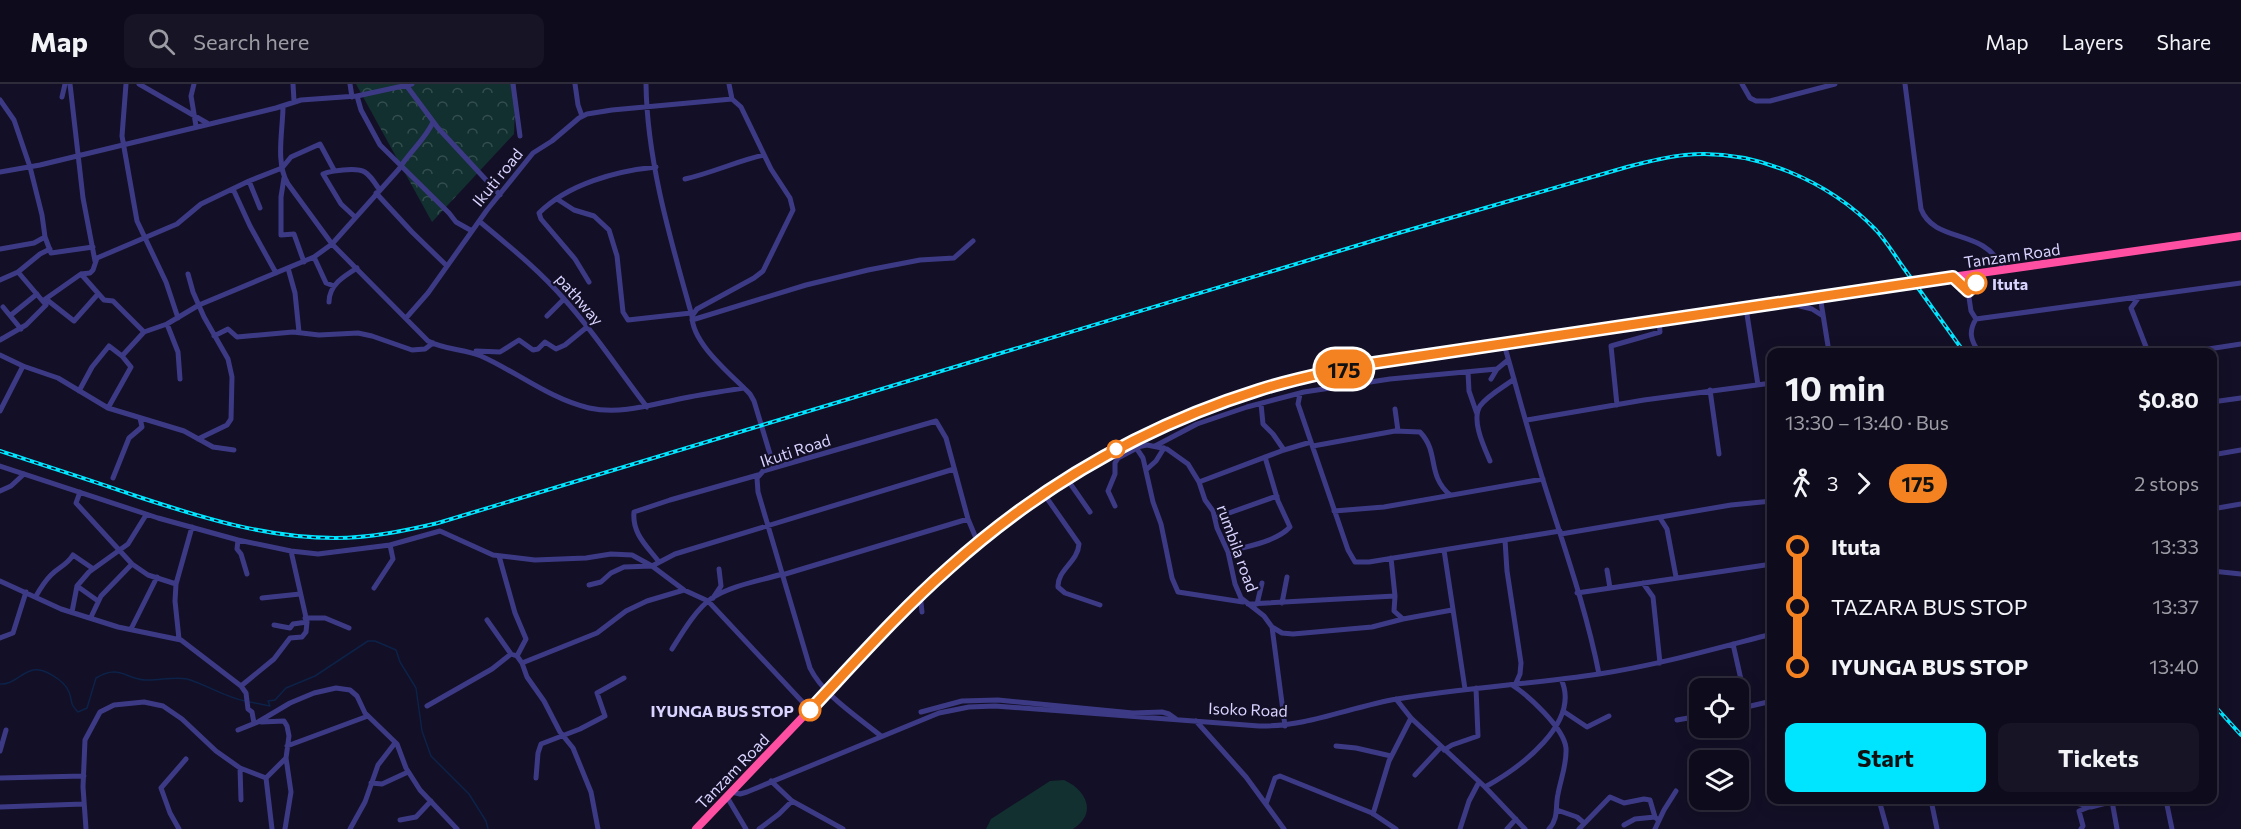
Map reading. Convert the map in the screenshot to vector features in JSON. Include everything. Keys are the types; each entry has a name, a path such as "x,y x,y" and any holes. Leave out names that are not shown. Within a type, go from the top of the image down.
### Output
{"highway":[{"name":"Tanzam Road","path":"696,829 920,594 978,543 1067,479 1194,414 1279,384 1360,365 2241,236"}],"street":[{"path":"62,97 68,84"},
{"path":"45,299 81,274 93,270 95,261 83,198 80,154 68,84"},
{"path":"126,84 122,124 123,144 137,221 166,282 178,318"},
{"path":"139,84 207,123"},
{"path":"194,84 191,96 196,126"},
{"path":"293,84 294,101"},
{"path":"350,84 354,97 380,145 402,164 456,222 472,231"},
{"path":"513,84 520,136"},
{"path":"575,84 582,116 732,99"},
{"path":"646,84 648,130 691,316 702,343 754,401 770,454 778,467"},
{"path":"691,316 700,307 763,271 793,207 741,107 732,99 729,84"},
{"path":"1743,84 1750,98 1762,101 1835,84"},
{"path":"1905,84 1921,209 1924,217 1938,228 1985,247 1998,258 2005,270"},
{"path":"0,172 30,167 283,106 294,101 354,97 395,86 409,85 433,122 500,195"},
{"path":"0,100 14,120 20,144 30,167 45,237 50,249 53,253 93,247"},
{"path":"283,106 282,168 284,178 281,197 281,235 294,234 304,262"},
{"name":"Ikuti road","path":"406,318 428,293 472,231 533,153 552,141 582,116"},
{"path":"122,356 144,332 167,324 199,305 304,262 332,244 427,134 433,122"},
{"path":"95,261 100,256 177,224 201,204 282,168 291,157 320,144 334,170"},
{"path":"685,179 713,172 746,158 764,155"},
{"path":"589,282 575,259 539,216 540,211 557,199 607,176 656,166"},
{"path":"355,217 341,204 323,174 334,170 354,169 370,174 377,191 412,232 447,266"},
{"path":"284,178 332,244 433,343 480,356 577,404 590,408 612,410 647,407 744,388"},
{"path":"249,181 260,208"},
{"path":"233,189 255,236 276,273"},
{"path":"557,199 574,210 594,216 609,230 615,243 619,265 623,312 628,320 691,316 892,264 954,258 973,241"},
{"name":"pathway","path":"479,222 519,254 564,298 647,407"},
{"path":"0,249 34,243 45,237"},
{"path":"0,280 18,272 39,254 50,249"},
{"path":"314,257 326,283 334,286"},
{"path":"288,268 295,293 299,332"},
{"path":"329,302 334,286 357,268"},
{"path":"18,272 37,294 75,321 98,294"},
{"path":"1968,291 1987,273"},
{"path":"81,274 104,300 113,301 144,332"},
{"path":"188,274 199,305 231,369 231,419 227,425 198,439"},
{"path":"1953,277 1968,291 1971,311 1976,319"},
{"path":"1976,319 2241,283"},
{"path":"11,315 37,294"},
{"path":"1820,296 1828,348"},
{"path":"2131,308 2139,297"},
{"path":"547,316 564,298"},
{"path":"0,340 21,329 46,305 45,299"},
{"path":"2118,301 2131,308 2146,348"},
{"path":"1786,302 1808,307 1823,316"},
{"path":"3,307 21,329"},
{"path":"1746,308 1758,385"},
{"path":"1976,319 1971,334 1976,348"},
{"path":"1617,405 1611,346 1660,332 1659,321"},
{"path":"167,324 178,352 180,379"},
{"path":"476,351 500,352 519,340 533,350 545,342 556,349 565,345 588,327"},
{"path":"214,336 228,329 237,337 299,332 319,335 366,335 412,350 425,349 433,343"},
{"path":"1503,344 1561,532 1599,674"},
{"path":"2215,348 2241,344"},
{"path":"79,391 92,367 109,346 131,367 108,408"},
{"path":"0,355 58,378 108,408 184,431 213,447 234,450"},
{"path":"1491,379 1497,369 1508,360"},
{"path":"0,411 23,366"},
{"path":"1155,446 1197,424 1300,394 1390,379 1497,369"},
{"path":"1468,372 1469,392 1490,461"},
{"path":"1477,414 1482,404 1514,379"},
{"path":"1527,420 1710,390 1767,383"},
{"path":"1710,390 1719,454"},
{"path":"1300,394 1298,404 1334,511 1353,560 1363,563 1731,505 1767,501"},
{"path":"1289,397 1298,404"},
{"path":"2217,401 2241,398"},
{"path":"1261,404 1263,424 1284,450"},
{"path":"1395,409 1398,431"},
{"path":"113,478 129,438 142,427 140,418"},
{"name":"Ikuti Road","path":"881,736 817,682 810,668 758,492 757,480 760,474 936,421 946,438 968,519 978,543"},
{"path":"1199,482 1284,450 1414,430 1423,434 1431,448 1437,480 1450,495"},
{"path":"1115,506 1108,494 1108,488 1115,474 1115,462 1134,446 1146,470 1154,507 1161,524 1172,578 1178,592 1257,604 1395,596"},
{"name":"rumbila road","path":"1134,446 1164,448 1188,464 1215,518 1228,552 1236,587 1245,603 1261,614 1272,627"},
{"path":"1146,470 1156,461 1164,448"},
{"path":"2217,454 2241,450"},
{"path":"659,562 639,536 634,513 760,474 770,454"},
{"path":"1228,552 1270,539 1289,529 1265,457"},
{"path":"0,466 146,515 238,540 291,551 318,554 390,545 443,531 485,552 499,556 547,561 632,555 652,566 684,590 710,599 810,710"},
{"path":"590,585 603,581 611,573 624,567 652,566 675,554 954,469"},
{"path":"0,491 11,486 24,474"},
{"path":"1334,511 1384,507 1543,478"},
{"path":"1067,479 1090,512"},
{"path":"80,492 76,502 132,564 148,575 176,584"},
{"path":"1044,494 1079,544 1076,558 1059,577 1058,587 1065,593 1100,605"},
{"path":"1215,518 1277,496"},
{"path":"2217,508 2241,504"},
{"path":"72,612 77,586 92,568 120,551 134,536 146,515"},
{"path":"1667,529 1674,515"},
{"path":"1659,518 1667,529 1676,577"},
{"path":"710,599 725,591 968,519"},
{"path":"179,639 175,601 176,584 192,527"},
{"path":"238,540 237,549 241,554 247,574"},
{"path":"1505,540 1507,571 1521,663 1520,674 1514,684 1555,727 1564,740 1566,749 1564,772 1558,792 1556,820 1550,829"},
{"path":"374,588 393,559 390,545"},
{"path":"1444,550 1465,689"},
{"path":"241,686 274,659 290,638 305,635 306,620 291,551"},
{"path":"36,596 48,578 59,568 65,566 73,555 92,568"},
{"path":"427,706 514,655 526,639 515,613 499,556"},
{"path":"1391,558 1395,596 1394,610 1403,619"},
{"path":"91,617 98,601 111,584 132,564"},
{"path":"1577,593 1767,565"},
{"path":"672,649 721,586 718,569"},
{"path":"1607,570 1610,588"},
{"path":"2217,572 2241,574"},
{"path":"131,629 157,577"},
{"path":"1282,603 1287,578"},
{"path":"0,581 72,612 131,629 179,639 241,686 256,723"},
{"path":"1257,604 1262,583"},
{"path":"1643,583 1653,597 1660,663"},
{"path":"77,586 98,601"},
{"path":"522,663 597,633 626,611 646,601 684,590"},
{"path":"0,638 12,635 26,592"},
{"path":"262,598 300,594"},
{"path":"920,594 922,612"},
{"path":"1272,627 1281,633 1293,634 1372,627 1452,610"},
{"path":"274,626 290,628 293,624 306,620 325,618 349,628"},
{"path":"487,620 522,663 527,677 544,701 563,736 573,748 591,792 598,829"},
{"path":"1272,627 1285,726"},
{"name":"Isoko Road","path":"729,794 747,792 939,713 969,707 995,706 1285,726 1396,699 1599,674 1660,663 1767,635"},
{"path":"1733,644 1741,678"},
{"path":"536,778 542,742 563,736 604,716 597,693 624,678"},
{"path":"1485,787 1517,767 1544,743 1563,711 1566,690 1561,679"},
{"path":"238,730 320,691 336,688 350,690 354,693 363,711 387,732 399,747 408,772 420,790 457,829"},
{"path":"1415,775 1443,749 1478,736 1476,688"},
{"path":"1396,699 1411,718 1485,787 1525,829"},
{"path":"921,712 962,701 990,700 1132,713 1166,713 1176,719"},
{"path":"86,829 83,804 85,740 100,712 106,707 144,702 159,704 171,710 216,751 240,768 266,778"},
{"path":"1749,706 1767,702"},
{"path":"1563,711 1587,727 1609,716"},
{"path":"287,746 368,716"},
{"path":"1373,814 1391,756 1411,718"},
{"path":"1677,720 1689,718"},
{"path":"256,723 273,720 285,722 289,736 286,758 291,792 285,829"},
{"path":"1196,721 1237,766 1284,829"},
{"path":"0,751 6,730"},
{"path":"350,829 362,808 378,765 395,743"},
{"path":"1336,746 1365,749 1391,756"},
{"path":"266,778 286,758"},
{"path":"179,829 160,788 186,759"},
{"path":"240,768 242,800"},
{"path":"371,783 382,784 408,772"},
{"path":"0,778 84,776"},
{"path":"1266,804 1275,778 1279,776 1297,784 1302,783 1373,814 1396,829"},
{"path":"266,778 272,829"},
{"path":"771,781 792,801 843,829"},
{"path":"1460,829 1469,801 1479,782"},
{"path":"1656,819 1676,791"},
{"path":"729,794 746,829"},
{"path":"1579,829 1610,797 1624,803 1644,798 1650,800 1656,819 1655,829"},
{"path":"400,820 417,818 431,801"},
{"path":"760,828 792,801"},
{"path":"0,807 83,804"},
{"path":"1881,804 1887,829"},
{"path":"1932,804 1937,829"},
{"path":"2080,804 2091,807"},
{"path":"2083,828 2079,812 2101,804"},
{"path":"2115,804 2117,829"},
{"path":"2167,804 2172,829"},
{"path":"1557,810 1573,815 1584,823"},
{"path":"1507,829 1516,819"},
{"path":"1624,825 1635,819 1656,819"}],"green space":[{"path":"356,84 516,84 514,134 432,222"},
{"path":"1064,780 1078,790 1086,802 1085,816 1081,823 1073,829 986,829 991,819 1050,781"}],"waterway":[{"path":"250,702 270,706 268,701 275,700 286,688 315,676 368,641 375,641 396,650 400,662 416,688 422,731 431,756 469,794 486,821 488,829"},
{"path":"0,684 12,681 30,671 46,672 66,687 72,704 78,712 87,708 96,678 111,672 145,680 187,679 245,701"}],"railway":[{"path":"0,451 187,512 260,531 335,538 400,531 438,523 1402,232 1627,167 1685,155 1711,154 1763,163 1813,183 1836,197 1857,212 1880,234 1961,348"},
{"path":"2217,709 2241,735"}],"bus line":[{"name":"175","path":"810,710 920,594 978,543 1040,496 1117,449 1194,414 1236,398 1279,384 1360,365 1953,277 1968,291 1976,283"}],"place":[{"name":"Ituta","path":"1976,283"},
{"name":"IYUNGA BUS STOP","path":"810,710"}]}
